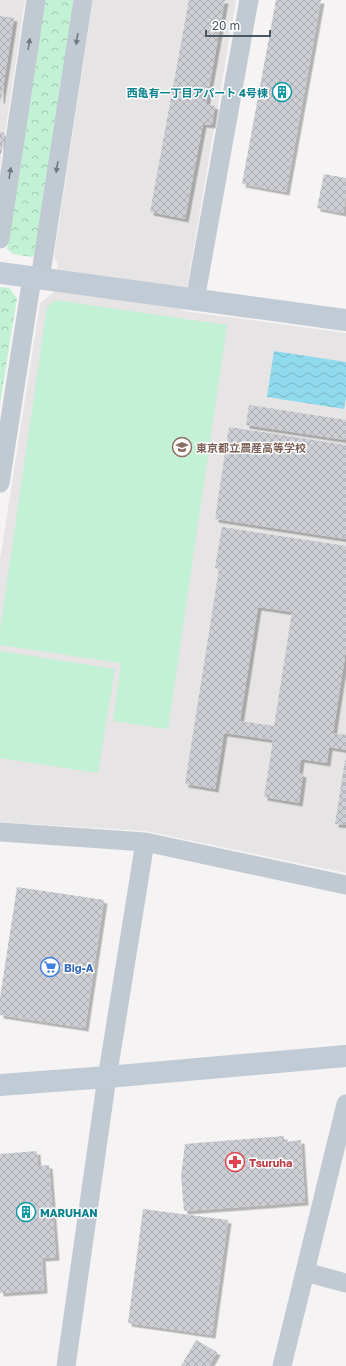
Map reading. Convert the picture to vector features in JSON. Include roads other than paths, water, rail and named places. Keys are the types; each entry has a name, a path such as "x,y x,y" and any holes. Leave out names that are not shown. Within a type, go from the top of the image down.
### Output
{"street":[{"path":"0,239 36,0"},
{"path":"0,483 83,0"},
{"path":"195,300 249,0"},
{"path":"0,274 346,320"},
{"path":"0,832 145,842 346,885"},
{"path":"66,1366 107,1078 145,842"},
{"path":"0,1085 107,1078 346,1056"},
{"path":"282,1366 346,1104"},
{"path":"306,1272 346,1283"}],"water":[{"path":"274,351 346,362 346,398 344,409 267,397"}],"place":[{"name":"西亀有一丁目アパート 4号棟","path":"282,92"},
{"name":"東京都立農産高等学校","path":"182,447"},
{"name":"Big-A","path":"50,967"},
{"name":"Tsuruha","path":"235,1162"},
{"name":"MARUHAN","path":"26,1212"}]}
